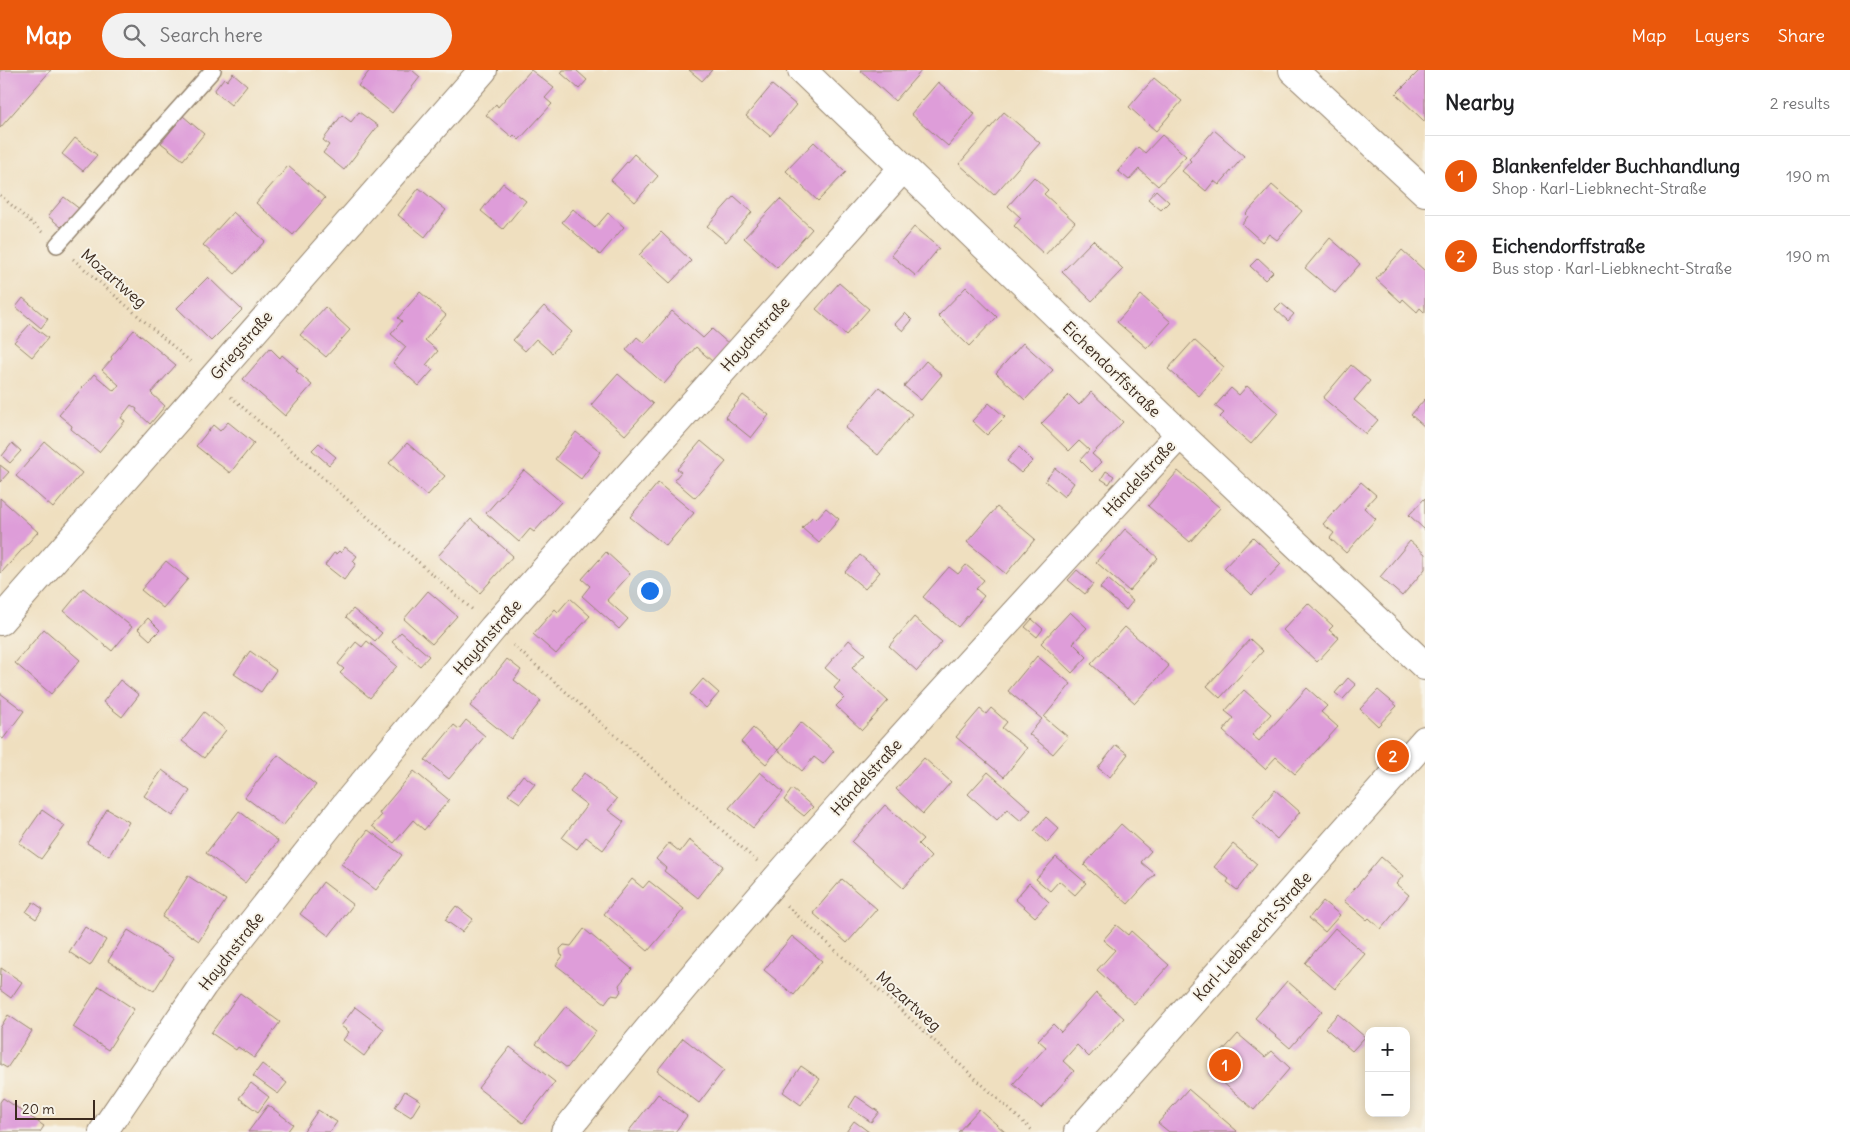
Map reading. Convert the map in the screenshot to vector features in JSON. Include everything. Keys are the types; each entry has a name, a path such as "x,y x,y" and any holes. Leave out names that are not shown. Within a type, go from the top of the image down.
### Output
{"street":[{"name":"Griegstraße","path":"0,621 483,70"},
{"name":"Eichendorffstraße","path":"802,70 1180,434 1425,666"},
{"path":"1293,70 1425,192"},
{"name":"Haydnstraße","path":"103,1132 203,986 346,804 493,628 903,168"},
{"name":"Händelstraße","path":"565,1132 631,1049 767,888 966,665 1180,434"},
{"name":"Karl-Liebknecht-Straße","path":"1078,1132 1425,740"}],"lane":[{"path":"57,245 213,70"}],"path":[{"name":"Mozartweg","path":"0,195 211,379"},
{"name":"Mozartweg","path":"767,888 1034,1132"}],"building":[{"path":"0,70 51,70 0,128"},
{"path":"370,70 412,70 420,77 392,113 358,86"},
{"path":"531,70 554,88 545,98 552,104 519,140 514,135 512,137 486,115 496,104 498,107"},
{"path":"563,70 576,70 587,80 579,89 561,73"},
{"path":"689,70 712,70 702,81"},
{"path":"860,70 922,70 895,101"},
{"path":"1420,70 1425,70 1425,122 1396,94"},
{"path":"233,73 247,85 231,105 214,91 224,78 227,81"},
{"path":"1154,78 1182,101 1156,131 1129,107"},
{"path":"938,82 975,114 948,146 911,114"},
{"path":"772,85 796,105 770,136 746,116"},
{"path":"359,112 378,126 344,170 323,153 329,145 323,140 342,115 351,122"},
{"path":"1004,112 1040,143 994,195 959,164"},
{"path":"183,116 204,134 183,160 161,143"},
{"path":"1214,130 1244,156 1219,185 1214,181 1206,191 1182,171 1191,161 1189,159"},
{"path":"1162,135 1186,156 1158,186 1139,169 1129,180 1118,171 1138,147 1145,153"},
{"path":"75,138 97,155 83,171 62,154"},
{"path":"814,142 846,172 818,201 786,171"},
{"path":"634,154 658,176 635,202 611,180"},
{"path":"288,166 325,198 293,235 256,203"},
{"path":"1034,177 1048,190 1044,194 1075,222 1045,255 1014,226 1021,218 1008,206"},
{"path":"503,183 526,201 503,229 481,211"},
{"path":"1272,185 1302,211 1277,240 1269,234 1262,242 1242,224 1248,216 1246,214"},
{"path":"419,188 446,210 425,237 398,215"},
{"path":"1156,190 1169,202 1161,210 1148,199"},
{"path":"734,196 752,212 726,242 707,226"},
{"path":"64,197 81,210 69,226 65,223 61,227 48,216"},
{"path":"780,199 812,229 777,268 744,238"},
{"path":"573,209 595,228 608,213 624,227 600,255 562,222"},
{"path":"233,212 265,241 235,274 203,245"},
{"path":"914,227 939,248 916,276 891,255"},
{"path":"661,232 691,261 670,283 639,255"},
{"path":"1330,238 1360,264 1335,293 1305,268"},
{"path":"1093,240 1123,269 1092,301 1062,272"},
{"path":"1402,250 1425,271 1425,313 1420,308 1417,312 1403,299 1401,302 1376,279"},
{"path":"1258,258 1273,272 1265,280 1250,266"},
{"path":"208,277 242,310 211,341 177,308"},
{"path":"839,283 869,309 846,335 816,309"},
{"path":"966,287 997,317 969,346 938,316"},
{"path":"420,292 446,315 425,340 438,351 426,365 433,370 419,386 393,363 406,347 391,334 402,321 398,318"},
{"path":"1141,295 1171,322 1147,348 1117,322"},
{"path":"23,298 48,319 41,328 16,307"},
{"path":"1281,303 1294,314 1288,321 1275,309"},
{"path":"544,306 572,332 552,353 536,339 525,351 513,340"},
{"path":"325,307 350,330 326,357 300,335"},
{"path":"672,311 703,338 712,329 729,344 713,362 696,347 664,384 626,350 637,337 644,343"},
{"path":"905,313 912,320 903,331 895,324"},
{"path":"30,324 48,338 32,357 14,342"},
{"path":"134,330 176,365 151,393 165,406 150,424 131,405 121,418 125,421 99,452 71,429 72,426 59,415 94,374 114,391 119,385 102,370"},
{"path":"1194,340 1224,367 1199,396 1168,369"},
{"path":"1023,343 1053,370 1025,400 996,373"},
{"path":"270,348 280,358 282,355 298,369 296,371 312,385 285,416 243,379"},
{"path":"926,361 942,375 921,400 904,386"},
{"path":"1351,365 1370,381 1354,400 1378,420 1366,434 1323,398"},
{"path":"618,374 653,404 625,435 591,405"},
{"path":"1247,386 1278,413 1251,444 1220,417 1224,413 1215,406 1231,388 1239,395"},
{"path":"879,387 912,414 878,455 845,428"},
{"path":"1091,392 1123,422 1092,454 1101,462 1092,472 1080,460 1089,450 1079,441 1069,451 1041,424 1069,395 1079,405"},
{"path":"743,395 769,415 751,438 725,417"},
{"path":"1425,399 1425,427 1411,415"},
{"path":"989,403 1005,417 987,435 972,421"},
{"path":"228,422 254,443 230,473 196,446 213,425 220,431"},
{"path":"576,432 601,452 581,479 555,459"},
{"path":"701,441 726,462 695,498 674,480 681,472 677,469"},
{"path":"45,442 82,473 53,508 16,476"},
{"path":"12,443 21,451 10,463 2,456"},
{"path":"319,443 336,457 329,465 312,450"},
{"path":"407,443 445,476 427,496 389,463"},
{"path":"1019,447 1033,461 1021,473 1007,461"},
{"path":"0,465 9,472 0,482"},
{"path":"1055,468 1074,483 1064,497 1045,481"},
{"path":"524,470 561,502 534,532 530,529 519,542 486,513"},
{"path":"1106,471 1114,476 1109,484 1101,479"},
{"path":"1178,471 1220,508 1190,542 1148,506"},
{"path":"1361,482 1376,495 1364,508 1376,519 1346,553 1330,538 1334,533 1323,524"},
{"path":"658,483 694,513 666,546 630,517"},
{"path":"0,498 38,532 1,573 0,572"},
{"path":"1425,498 1425,530 1409,515"},
{"path":"997,507 1035,539 1006,574 967,542"},
{"path":"826,508 839,519 819,543 802,528 813,516 816,519"},
{"path":"471,519 513,556 480,593 438,556"},
{"path":"1125,529 1158,558 1129,591 1096,562"},
{"path":"1253,537 1281,564 1252,595 1224,568"},
{"path":"1410,541 1425,554 1425,569 1402,596 1380,577"},
{"path":"345,547 357,556 353,561 356,564 344,580 325,565 334,553 336,554 339,551 341,553"},
{"path":"606,552 630,574 607,600 628,619 619,629 582,596 590,586 582,579"},
{"path":"860,555 880,572 865,589 845,572"},
{"path":"166,561 188,579 163,608 141,590"},
{"path":"966,565 984,580 976,589 984,596 958,627 923,597 949,567 958,574"},
{"path":"1077,570 1093,584 1085,594 1068,580"},
{"path":"1108,579 1133,601 1126,610 1100,588"},
{"path":"83,588 132,627 112,651 64,611"},
{"path":"428,591 457,616 432,644 404,619"},
{"path":"570,598 590,616 556,654 533,634 555,609 558,612"},
{"path":"1308,603 1333,626 1329,630 1339,638 1317,662 1283,630"},
{"path":"353,609 382,633 375,641 346,617"},
{"path":"1070,612 1087,628 1073,643 1087,657 1072,673 1041,643"},
{"path":"914,617 942,642 917,671 889,646"},
{"path":"148,618 160,630 150,640 138,629"},
{"path":"1032,619 1043,629 1037,637 1025,627"},
{"path":"1125,627 1169,666 1135,703 1091,664"},
{"path":"44,629 80,660 51,694 15,663"},
{"path":"401,632 429,656 420,666 392,642"},
{"path":"1250,639 1263,651 1220,698 1207,686"},
{"path":"849,640 865,654 852,668 888,701 862,730 836,706 844,698 834,688 840,681 825,668"},
{"path":"367,641 397,666 370,698 340,673 344,669 338,664 356,642 362,647"},
{"path":"250,651 276,670 261,692 234,674"},
{"path":"1037,656 1071,684 1044,717 1068,737 1053,754 1029,734 1042,719 1008,691"},
{"path":"507,659 521,670 514,680 541,701 511,739 470,706"},
{"path":"1348,678 1356,685 1343,699 1335,693"},
{"path":"703,679 719,693 706,708 690,694"},
{"path":"120,680 139,695 122,717 103,702"},
{"path":"1307,688 1327,706 1321,712 1338,727 1295,774 1276,757 1265,769 1223,731 1234,718 1225,711 1244,690 1271,714 1252,735 1259,741"},
{"path":"1378,690 1397,706 1378,726 1360,709"},
{"path":"0,693 24,711 3,739 0,737"},
{"path":"991,708 1007,722 1002,728 1027,748 1004,777 956,737 980,709 986,714"},
{"path":"204,712 226,730 204,758 182,741"},
{"path":"466,720 485,736 449,779 425,760 454,725 459,729"},
{"path":"801,722 834,751 823,764 814,757 802,771 778,750"},
{"path":"753,728 778,750 766,764 741,742"},
{"path":"1116,745 1128,754 1110,777 1098,768"},
{"path":"278,755 316,785 283,826 245,797"},
{"path":"924,758 951,782 923,814 896,789"},
{"path":"162,770 190,791 173,816 144,796"},
{"path":"414,771 449,800 424,830 413,820 394,843 372,826 381,816 379,813"},
{"path":"760,772 783,792 753,828 729,808"},
{"path":"988,772 1031,810 1021,821 1007,809 997,820 968,794"},
{"path":"584,773 617,799 608,810 624,822 603,850 586,837 577,849 562,838 587,805 570,792"},
{"path":"523,775 535,784 520,803 508,795"},
{"path":"792,789 813,807 804,816 784,800"},
{"path":"1275,790 1300,812 1277,839 1252,817"},
{"path":"885,805 923,839 918,844 931,857 903,888 852,842"},
{"path":"107,809 129,822 109,856 87,843"},
{"path":"42,810 65,826 41,859 19,843"},
{"path":"239,811 278,841 245,883 206,853"},
{"path":"1046,817 1059,829 1047,843 1034,831"},
{"path":"1121,824 1151,851 1141,862 1155,874 1128,904 1084,865"},
{"path":"368,830 402,855 376,890 341,864"},
{"path":"689,840 723,866 698,898 664,871 666,868 656,859 669,843 680,852"},
{"path":"1233,844 1257,864 1237,890 1227,882 1229,879 1214,867"},
{"path":"1056,857 1086,883 1075,895 1059,881 1050,891 1036,879"},
{"path":"1381,857 1403,876 1396,884 1409,895 1381,929 1369,918 1367,920 1344,901"},
{"path":"188,876 226,900 199,941 162,917"},
{"path":"632,879 643,888 649,881 684,909 648,951 604,914"},
{"path":"842,879 877,909 847,943 813,913"},
{"path":"323,882 353,905 329,936 300,914"},
{"path":"1029,883 1049,902 1035,917 1015,899"},
{"path":"1323,901 1340,915 1325,932 1309,918"},
{"path":"33,902 43,909 36,919 26,912"},
{"path":"456,906 473,919 462,932 445,920"},
{"path":"1116,925 1128,935 1131,931 1169,965 1134,1004 1097,970 1115,950 1103,940"},
{"path":"85,927 106,940 90,966 69,952"},
{"path":"1335,928 1365,954 1335,989 1305,963"},
{"path":"584,929 632,969 619,985 621,991 618,996 611,995 605,1003 556,965 563,956 560,949 564,945 571,946"},
{"path":"128,930 174,959 154,991 108,961"},
{"path":"792,936 822,961 794,995 764,970"},
{"path":"1,968 22,982 11,998 0,990"},
{"path":"1287,981 1322,1011 1290,1048 1255,1018"},
{"path":"99,986 134,1009 108,1050 73,1027"},
{"path":"240,993 280,1022 254,1058 238,1047 236,1050 211,1033"},
{"path":"1096,993 1124,1018 1089,1057 1077,1045 1063,1061 1074,1071 1041,1108 1013,1084 1046,1047 1038,1040 1053,1024 1061,1032"},
{"path":"566,1006 596,1031 567,1068 536,1044"},
{"path":"355,1007 384,1029 364,1056 343,1040 349,1032 341,1026"},
{"path":"1338,1014 1365,1037 1352,1051 1325,1028"},
{"path":"8,1015 32,1031 7,1068 0,1064 0,1028"},
{"path":"1238,1034 1265,1057 1272,1051 1290,1068 1254,1110 1211,1072 1214,1068 1210,1065"},
{"path":"683,1038 724,1070 699,1103 657,1071"},
{"path":"510,1047 555,1082 523,1123 478,1088"},
{"path":"262,1064 287,1083 278,1094 253,1076"},
{"path":"801,1066 820,1079 801,1105 783,1092"},
{"path":"251,1083 269,1097 258,1112 239,1098"},
{"path":"1188,1089 1237,1131 1169,1132 1158,1123"},
{"path":"405,1091 421,1101 411,1117 395,1107"},
{"path":"658,1094 687,1116 675,1132 628,1132"},
{"path":"856,1096 879,1112 871,1122 849,1107"},
{"path":"3,1098 44,1126 40,1132 0,1132 0,1102"},
{"path":"268,1105 293,1124 287,1132 248,1132"},
{"path":"979,1109 1005,1132 958,1132"},
{"path":"318,1110 337,1122 330,1132 303,1132"},
{"path":"854,1121 869,1132 846,1132"}],"place":[{"name":"Eichendorffstraße","path":"1393,756"},
{"name":"Blankenfelder Buchhandlung","path":"1225,1065"}]}
